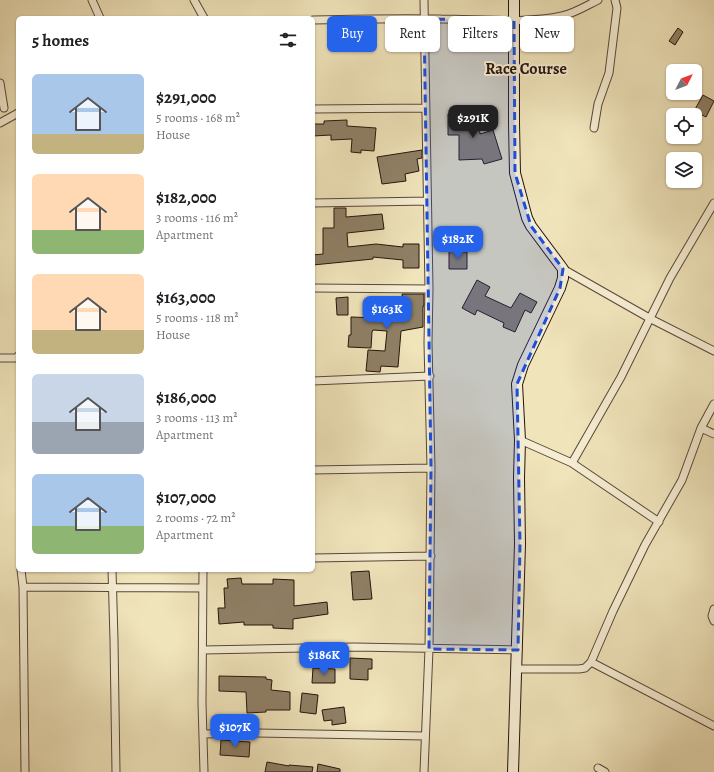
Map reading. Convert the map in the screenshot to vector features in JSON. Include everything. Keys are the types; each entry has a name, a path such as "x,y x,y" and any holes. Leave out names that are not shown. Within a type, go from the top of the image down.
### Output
{"street":[{"path":"92,0 99,16"},
{"path":"194,0 203,16"},
{"path":"424,0 424,16"},
{"path":"514,0 515,173 527,218 531,226 563,270 651,319 714,351"},
{"path":"440,19 514,20 562,16 579,10 598,0"},
{"path":"594,128 598,104 609,73 617,8 615,0"},
{"path":"315,20 385,19"},
{"path":"424,772 431,556 430,376 428,343 429,289 425,52"},
{"path":"0,83 2,107 16,114"},
{"path":"315,109 426,108"},
{"path":"0,123 16,115"},
{"path":"315,203 427,201"},
{"path":"572,463 621,377 670,278 714,203"},
{"path":"514,772 520,544 520,440 517,384 523,365 560,288 563,278 563,270"},
{"path":"315,288 429,289"},
{"path":"0,358 16,358"},
{"path":"315,381 430,376"},
{"path":"517,669 579,669 585,668 592,662 613,611 645,544 682,480 701,428 714,404"},
{"path":"701,428 714,434"},
{"path":"520,440 572,463 659,522"},
{"path":"315,470 431,468"},
{"path":"315,558 431,556"},
{"path":"21,572 23,587 25,772"},
{"path":"112,572 116,772"},
{"path":"203,572 204,772"},
{"path":"23,587 203,588"},
{"path":"714,609 712,616 714,621"},
{"path":"203,650 354,647 518,650"},
{"path":"592,662 714,726"},
{"path":"203,734 257,733 425,736"},
{"path":"598,768 605,772"}],"highlighted area":[{"path":"424,19 514,20 515,173 531,226 563,269 560,288 517,384 520,544 518,650 429,649 431,468"}],"building":[{"path":"678,28 683,32 675,45 669,41"},
{"path":"703,95 714,101 706,117 702,115 702,108 696,108 700,100 702,100"},
{"path":"478,112 480,134 493,130 502,159 484,164 482,159 459,160 459,135 448,135 448,114 456,115"},
{"path":"347,120 347,126 376,128 374,151 361,150 361,153 351,152 352,139 331,140 331,135 315,136 315,124 324,124 324,121"},
{"path":"422,150 422,158 417,159 419,171 405,174 406,181 382,184 377,157"},
{"path":"334,208 346,208 346,217 382,214 384,229 347,233 348,247 376,244 403,247 403,244 419,244 419,268 403,268 403,260 373,257 373,259 315,265 315,255 323,254 323,228 334,228"},
{"path":"449,251 467,252 467,269 449,269"},
{"path":"477,280 490,287 485,296 511,308 520,293 537,302 531,313 525,310 515,332 503,327 504,323 477,310 475,315 462,308"},
{"path":"402,294 424,294 423,327 401,331 398,367 381,366 380,372 366,371 368,350 385,351 387,331 373,330 371,348 348,347 349,335 351,335 351,317 379,318 379,306 403,306"},
{"path":"348,297 348,315 337,315 336,298"},
{"path":"369,571 372,599 353,600 351,572"},
{"path":"241,578 242,584 273,584 273,579 294,580 294,606 327,602 328,614 293,619 293,629 273,628 273,625 244,625 244,622 219,624 218,608 225,608 224,588 228,588 227,579"},
{"path":"350,658 372,659 372,669 368,669 368,680 350,679"},
{"path":"313,668 335,669 335,683 312,683"},
{"path":"219,676 266,677 266,679 272,680 271,690 290,692 290,710 266,710 266,712 247,713 246,692 219,691"},
{"path":"302,693 318,695 316,714 300,712"},
{"path":"344,707 346,723 332,725 332,720 324,721 322,710"},
{"path":"221,740 250,742 249,757 220,755"},
{"path":"267,762 289,766 313,767 312,772 265,772"},
{"path":"318,764 340,769 340,772 317,772"}],"district":[{"name":"Race Course","path":"526,69"}]}
